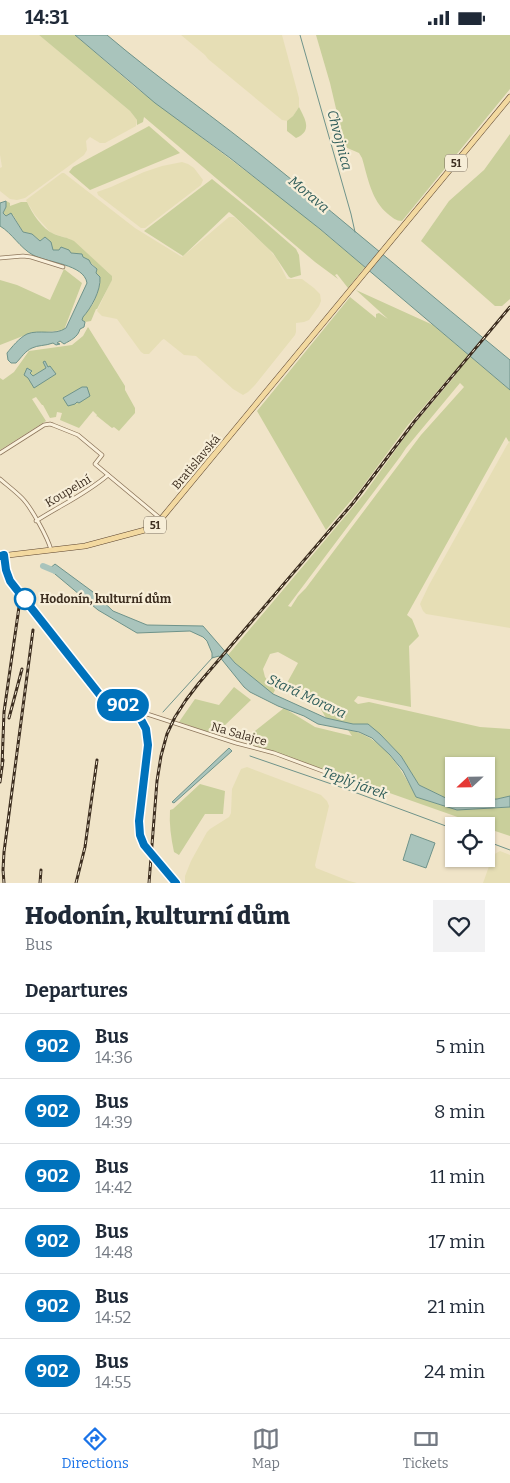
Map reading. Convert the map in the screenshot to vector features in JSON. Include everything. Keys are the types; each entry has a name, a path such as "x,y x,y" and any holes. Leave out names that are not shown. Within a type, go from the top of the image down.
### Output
{"main road":[{"name":"Bratislavská","path":"2,555 84,546 138,532 151,527 161,519 510,97"}],"street":[{"path":"0,258 22,256 64,267"},
{"path":"0,453 50,423 78,435 102,455 95,464 161,519"},
{"name":"Koupelní","path":"36,521 84,494 108,475"},
{"name":"Koupelní","path":"0,479 23,499 47,539 51,550"},
{"name":"Na Salajce","path":"2,555 10,581 100,695 136,713 144,713 259,749 336,776"},
{"path":"136,713 148,735 139,821 140,835 144,845 176,883"}],"shaded area":[{"path":"0,35 39,35 130,111 137,120 136,126 105,143 100,143 90,137 86,141 87,150 84,155 25,198 17,200 10,199 0,191 0,168 2,167 0,155"},
{"path":"181,35 282,35 299,98 299,107 288,121 282,120"},
{"path":"182,162 194,168 203,180 201,185 145,228 141,228 98,195 97,192 144,172"},
{"path":"62,173 135,228 182,257 229,217 234,217 268,248 277,259 287,279 302,279 320,294 321,301 319,306 309,320 296,323 295,335 255,385 243,395 233,389 196,356 184,355 164,339 149,354 144,354 117,319 102,316 97,311 112,279 109,273 70,239 51,233 35,215 26,200"},
{"path":"510,441 510,628 426,614 420,604 429,585"},
{"path":"247,767 321,795 327,801 329,806 315,865 316,868 357,883 185,883 185,876 191,861 207,832 229,817 231,813 232,789 241,769"},
{"path":"500,851 510,855 510,883 483,883 489,867 495,867 495,854"}],"green space":[{"path":"39,35 75,35 135,87 297,210 365,267 348,288 337,274 335,275 338,279 315,262 144,117 143,122 137,125 137,120 130,111"},
{"path":"316,35 510,35 510,89 402,221 395,219 382,208 371,188 359,153 345,147 330,83"},
{"path":"299,107 305,120 306,128 296,138 287,131 287,121"},
{"path":"149,126 180,153 90,190 69,172 73,167"},
{"path":"510,134 510,299 502,306 495,306 421,241 449,201 484,170"},
{"path":"212,179 296,249 299,255 301,275 289,277 273,253 229,212 183,256 144,231"},
{"path":"6,201 10,203 10,206 27,202 45,228 54,234 74,241 112,276 112,280 91,321 85,322 82,320 93,304 98,290 100,277 96,273 97,269 77,255 53,250 45,237 40,241 32,234 23,232 13,215 6,216 3,213"},
{"path":"64,269 82,283 64,330 28,334 0,345 0,280 17,285 50,300"},
{"path":"356,290 433,325 510,390 510,441 506,437 407,615 412,619 419,636 409,646 411,707 358,696 354,701 358,704 369,702 480,727 510,729 510,796 495,799 495,757 445,757 445,798 419,785 401,756 368,724 353,725 326,718 312,694 287,683 298,663 278,652 270,654 263,669 265,677 275,690 273,694 244,671 228,655 364,494 412,427 455,376 452,374 408,425 360,490 326,530 257,411 350,297 376,318 376,314 379,313 388,319","holes":["460,383 464,387 421,435 306,588 291,607 288,606 406,448"]},
{"path":"88,327 125,386 125,390 135,408 135,413 119,431 96,417 97,415 93,411 79,428 60,420 62,413 57,412 56,417 50,418 36,397 32,399 46,421 0,450 0,378 3,380 14,372 29,351 72,345 83,336"},
{"path":"234,687 251,700 223,727 220,723 214,734 179,722 195,699 219,705"},
{"path":"284,708 315,727 352,736 348,730 360,733 381,746 390,755 416,797 457,810 510,807 510,836 495,831 495,817 458,817 248,743 245,739"},
{"path":"200,784 225,791 223,814 205,814 179,855 174,852 173,847 170,810"}],"water":[{"path":"75,35 107,35 331,212 510,360 510,390 320,229 230,158 155,103"},
{"path":"6,201 3,213 6,216 11,213 23,232 32,234 40,241 45,237 51,242 53,250 59,250 61,247 69,250 71,253 82,254 97,269 96,273 100,277 97,293 82,320 85,322 84,327 80,329 76,336 64,344 60,341 57,343 60,344 56,345 53,343 32,348 16,363 11,363 8,360 7,353 24,336 32,333 57,332 66,328 87,283 84,277 73,268 40,258 28,252 0,226 0,203"},
{"path":"45,361 48,367 50,366 56,374 34,388 24,375 27,368 32,371 30,373 33,376 46,368 43,362"},
{"path":"82,387 87,387 90,396 79,403 68,406 63,398"},
{"path":"55,564 93,592 113,611 147,625 203,626 235,663 273,694 326,718 353,724 368,724 401,756 419,785 445,798 445,806 416,797 403,771 372,738 359,732 318,724 250,692 219,656 212,658 207,641 190,631 137,633 98,610 49,569"},
{"path":"229,748 232,751 174,803 172,802"},
{"path":"510,796 510,807 457,810 448,807 495,807 495,799"},
{"path":"411,834 435,843 426,868 403,860"}],"waterway":[{"name":"Chvojnica","path":"300,35 355,232"},
{"name":"Stará Morava","path":"43,566 55,571"},
{"path":"163,712 213,657"},
{"name":"Teplý járek","path":"250,756 445,826"},
{"name":"Teplý járek","path":"495,844 510,850"}],"railway":[{"path":"149,883 157,781 167,734 175,717 199,683 353,503 414,422 510,307"},
{"path":"2,766 4,712 19,607"},
{"path":"4,883 4,852 33,630"},
{"path":"9,718 22,669"},
{"path":"0,782 3,760"},
{"path":"76,883 85,847 97,760"},
{"path":"40,883 41,870"}],"bus line":[{"name":"902","path":"0,556 4,555 10,581 100,695 132,710 139,716 144,725 148,735 148,745 139,829 144,845 176,883"}],"place":[{"name":"Hodonín, kulturní dům","path":"25,599"}],"water label":[{"name":"Morava","path":"309,194"}]}
